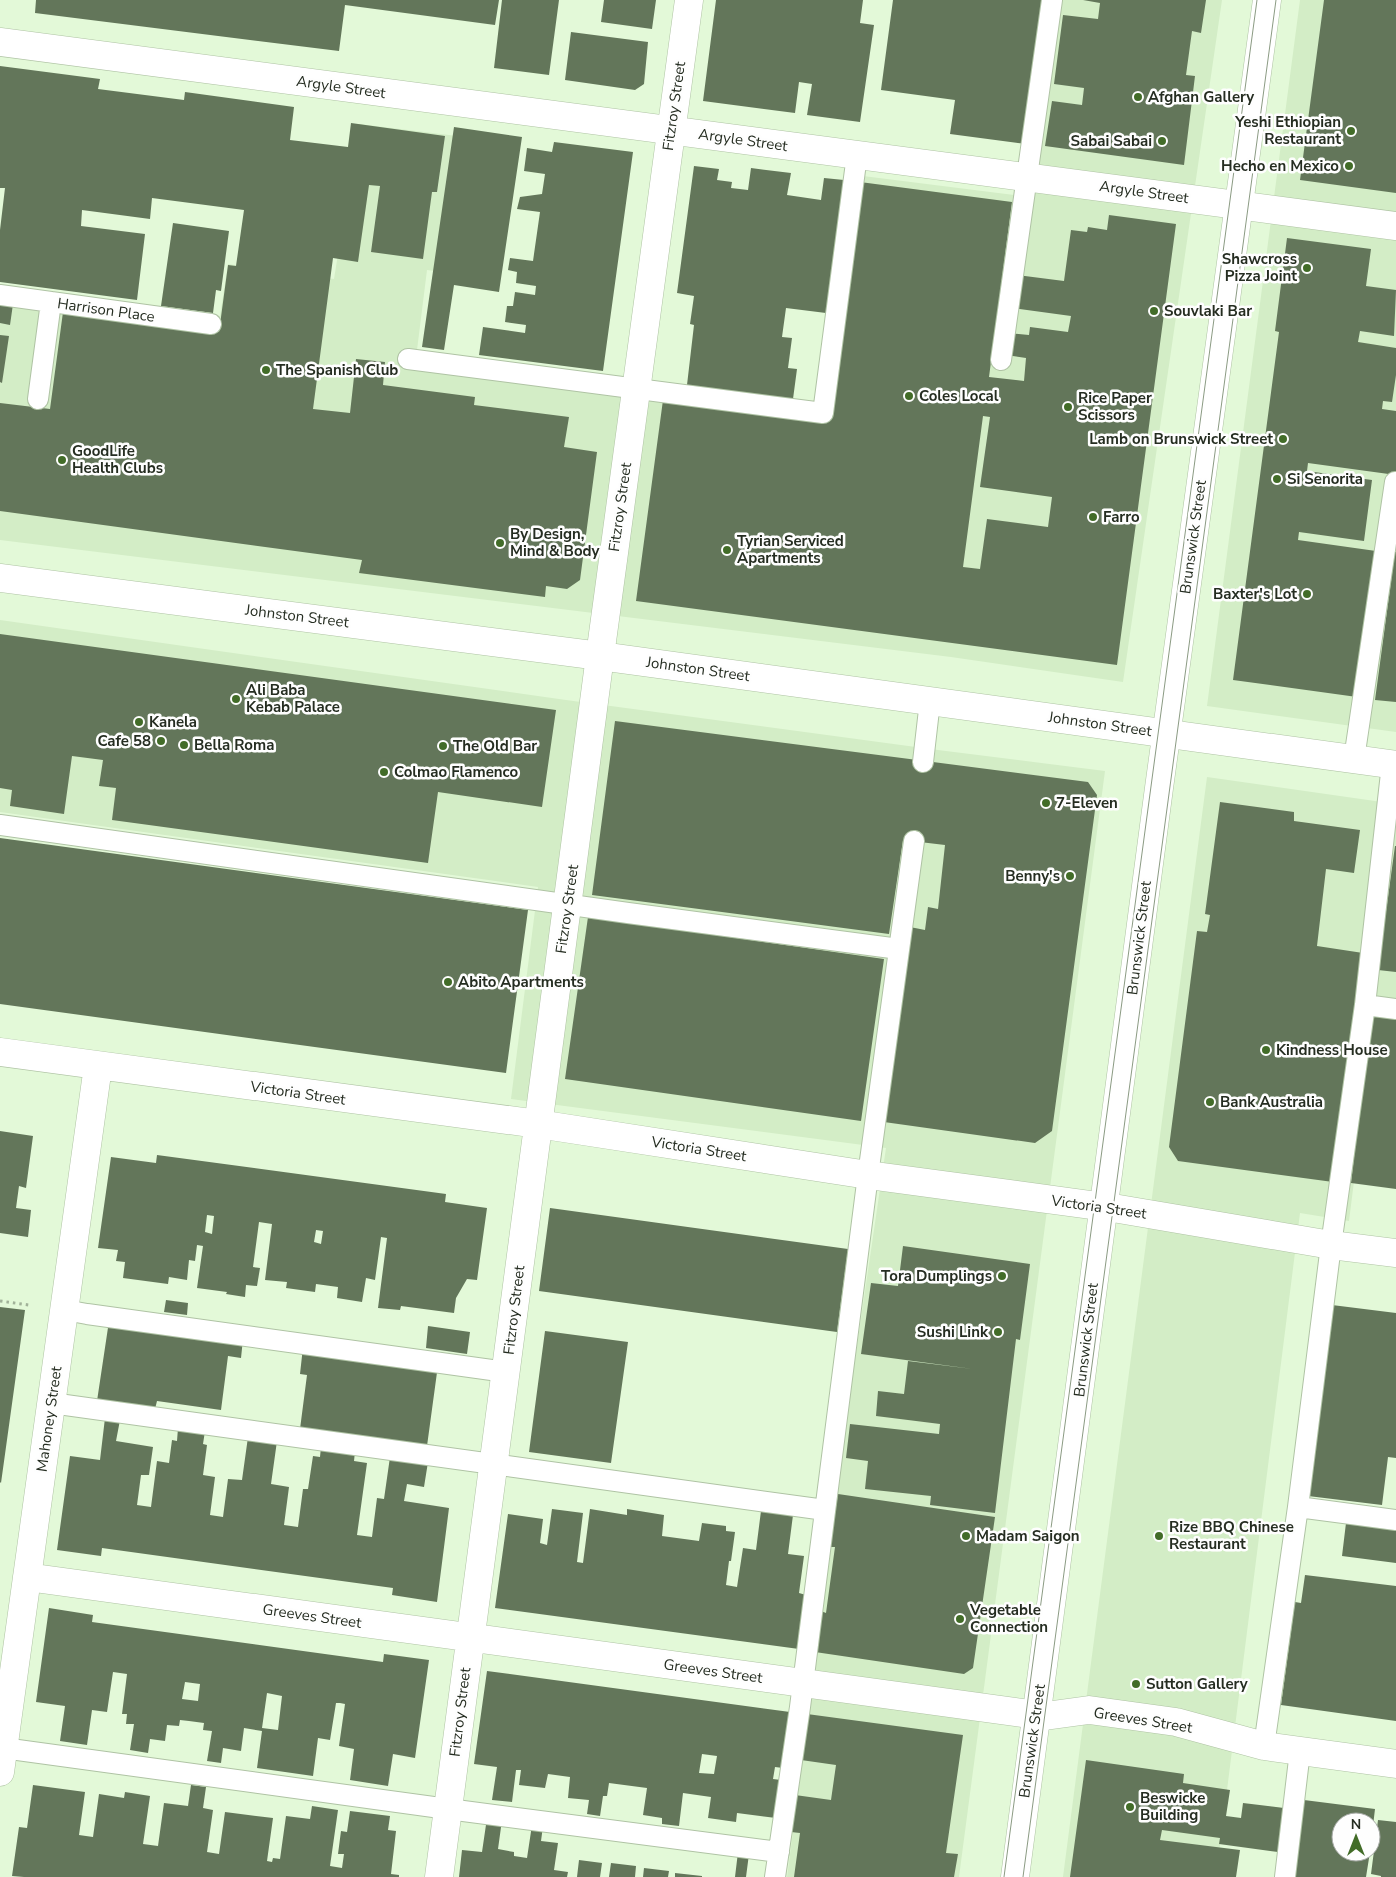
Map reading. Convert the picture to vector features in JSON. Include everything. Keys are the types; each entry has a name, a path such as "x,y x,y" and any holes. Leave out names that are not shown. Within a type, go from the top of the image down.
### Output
{"street":[{"name":"Fitzroy Street","path":"439,1877 688,0"},
{"name":"Brunswick Street","path":"1014,1877 1166,733 1266,0"},
{"name":"Argyle Street","path":"0,42 1396,226"},
{"name":"Johnston Street","path":"0,578 600,656 1394,764"},
{"name":"Victoria Street","path":"0,1052 538,1124 868,1175 1104,1207 1331,1245 1396,1253"},
{"name":"Mahoney Street","path":"2,1760 98,1066"},
{"name":"Greeves Street","path":"27,1576 1036,1715 1045,1716 1088,1710 1176,1722 1264,1746 1396,1764"}],"lane":[{"path":"1001,360 1052,0"},
{"path":"408,359 823,413 857,155"},
{"name":"Harrison Place","path":"0,295 211,324"},
{"path":"38,399 51,302"},
{"path":"1354,759 1395,482"},
{"path":"923,762 930,701"},
{"path":"1264,1746 1365,1005 1394,764"},
{"path":"0,825 778,934 899,949"},
{"path":"775,1877 803,1683 868,1175 914,842"},
{"path":"1365,1005 1396,1009"},
{"path":"65,1310 506,1372"},
{"path":"52,1403 825,1510"},
{"path":"1298,1507 1396,1520"},
{"path":"1285,1877 1300,1751"},
{"path":"2,1760 448,1809 779,1852"}],"shaded area":[{"path":"1055,0 1222,0 1123,682 951,657 0,540 0,285 220,316 228,264 334,279 359,124 515,143 497,279 427,270 416,358 826,411 863,176 1029,197"},
{"path":"1300,0 1396,0 1396,732 1207,706"},
{"path":"0,620 566,700 1105,771 959,1877 787,1877 832,1516 886,1148 511,1099 538,887 0,812"},
{"path":"1207,777 1396,804 1396,1001 1377,999 1349,1221 1300,1213 1216,1877 1063,1877"}],"building":[{"path":"36,0 499,0 495,25 345,5 339,51 35,13"},
{"path":"502,0 559,0 549,75 494,68"},
{"path":"604,0 656,0 652,29 601,22"},
{"path":"716,0 863,0 860,23 874,25 860,122 807,115 812,84 799,82 795,113 703,101"},
{"path":"893,0 1045,0 1026,144 950,134 955,100 881,90"},
{"path":"1083,0 1206,0 1201,33 1192,31 1186,75 1195,76 1184,165 1045,146 1052,101 1082,105 1084,88 1054,84 1063,15 1098,19 1100,3"},
{"path":"1324,0 1396,0 1396,193 1300,180"},
{"path":"571,32 648,42 644,84 635,90 565,80"},
{"path":"0,66 100,79 98,89 184,100 185,92 294,107 290,140 348,147 351,123 445,136 437,192 432,192 423,259 371,252 380,186 369,185 358,262 333,258 313,409 350,413 356,359 385,362 383,385 475,397 474,405 569,417 564,447 597,452 580,580 567,589 546,586 545,597 359,573 362,560 0,511 0,403 50,409 63,312 219,332 228,265 236,266 244,210 152,198 150,219 82,210 81,226 145,234 137,300 0,282 0,230 5,188 0,188"},
{"path":"454,127 522,137 499,292 454,285 444,350 422,347"},
{"path":"554,142 633,152 603,371 479,355 483,327 525,333 526,325 505,322 507,306 513,306 515,292 535,295 536,286 516,283 517,272 508,270 510,258 533,261 540,212 517,209 520,197 542,194 545,174 524,171 527,148 552,152"},
{"path":"694,166 719,169 717,180 732,182 731,188 748,190 751,168 791,173 787,195 821,200 824,178 844,180 826,313 786,308 782,337 792,338 788,368 797,369 793,399 687,385 694,325 690,324 694,296 677,293"},
{"path":"860,182 1012,202 989,377 1024,381 1026,358 1006,355 1009,333 1029,335 1030,327 1068,332 1071,316 1013,308 1017,275 1064,281 1071,230 1087,232 1088,227 1107,230 1109,215 1176,224 1117,665 636,601 663,400 829,422","holes":["983,416 990,417 980,487 1052,497 1048,527 987,519 980,569 963,567"]},
{"path":"173,223 229,231 221,291 216,290 213,313 161,306"},
{"path":"1287,238 1371,249 1366,286 1396,290 1394,336 1360,331 1358,342 1396,348 1396,375 1392,402 1383,401 1382,409 1396,411 1396,475 1308,463 1307,471 1372,480 1364,541 1299,532 1298,540 1376,551 1357,697 1233,680 1279,332 1275,331"},
{"path":"0,302 13,304 10,325 0,323"},
{"path":"0,335 9,336 2,383 0,382"},
{"path":"1396,552 1396,702 1375,700"},
{"path":"0,634 556,710 542,807 438,792 428,863 112,820 116,788 99,786 103,760 72,756 64,814 10,806 12,790 0,788"},
{"path":"615,721 1088,782 1097,795 1052,1131 1035,1143 884,1122 910,927 925,930 928,907 938,909 945,845 903,840 889,934 592,895"},
{"name":"Kindness House","path":"1220,802 1294,812 1294,821 1360,830 1354,873 1326,869 1317,946 1363,953 1333,1182 1178,1161 1169,1147 1197,931 1207,932 1210,915 1205,914"},
{"path":"0,838 528,910 506,1073 0,1004"},
{"path":"1396,846 1396,972 1378,970"},
{"path":"588,917 884,959 861,1121 565,1079"},
{"path":"1371,1013 1396,1016 1396,1189 1351,1183"},
{"path":"0,1131 33,1136 26,1188 19,1186 16,1208 31,1210 28,1237 0,1233"},
{"path":"157,1155 446,1194 445,1202 487,1208 477,1280 467,1279 456,1298 454,1313 401,1306 400,1310 378,1308 387,1238 381,1237 375,1280 366,1278 362,1302 337,1298 338,1287 316,1284 315,1292 286,1288 287,1282 265,1280 272,1224 259,1222 253,1267 260,1268 257,1286 246,1285 245,1297 226,1294 227,1292 197,1288 203,1246 197,1245 195,1261 189,1260 187,1280 169,1277 168,1284 123,1278 125,1262 116,1261 118,1250 98,1248 111,1157 156,1163","holes":["207,1215 214,1216 212,1234 205,1232","316,1230 323,1231 321,1244 314,1242"]},
{"path":"550,1208 848,1249 837,1332 539,1291"},
{"path":"903,1246 1030,1264 1020,1340 1016,1339 995,1513 930,1505 931,1496 865,1489 868,1461 846,1458 850,1424 939,1434 940,1424 876,1416 878,1391 904,1394 908,1361 973,1369 861,1354 871,1283 898,1286"},
{"path":"166,1300 188,1303 187,1315 164,1312"},
{"path":"1332,1305 1396,1313 1396,1458 1388,1457 1382,1505 1308,1496"},
{"path":"0,1307 25,1310 1,1483 0,1482"},
{"path":"109,1321 243,1339 241,1358 228,1356 221,1410 157,1401 155,1409 97,1401"},
{"path":"428,1326 470,1332 467,1354 426,1348"},
{"path":"545,1331 628,1342 611,1463 529,1452"},
{"path":"303,1347 438,1365 427,1446 300,1429 307,1375 300,1374"},
{"path":"105,1418 120,1420 116,1441 153,1447 149,1475 141,1475 137,1505 151,1507 157,1461 169,1463 172,1440 177,1441 178,1428 205,1431 203,1444 207,1445 203,1475 215,1477 210,1515 223,1517 228,1479 242,1480 248,1437 277,1441 271,1484 289,1487 284,1525 298,1527 303,1489 308,1489 313,1456 320,1457 321,1447 355,1452 354,1461 367,1463 357,1535 372,1537 377,1498 384,1499 390,1457 428,1462 424,1487 407,1484 404,1501 449,1508 437,1602 392,1595 393,1588 102,1548 101,1556 57,1550 70,1456 100,1460"},
{"path":"838,1494 995,1517 973,1668 964,1674 815,1652 821,1611 826,1613 835,1547 830,1547"},
{"path":"552,1509 583,1513 577,1562 583,1563 590,1509 627,1515 627,1509 664,1515 662,1536 699,1541 702,1523 726,1526 726,1531 735,1532 726,1585 737,1587 743,1548 756,1550 761,1511 793,1515 788,1554 804,1556 799,1593 806,1595 799,1649 495,1608 508,1514 543,1519 540,1543 547,1545"},
{"path":"1346,1523 1396,1528 1396,1563 1342,1556"},
{"path":"1305,1575 1396,1586 1396,1721 1281,1705 1295,1602 1301,1603"},
{"path":"49,1608 93,1615 92,1622 383,1662 384,1654 429,1660 415,1758 393,1754 388,1786 350,1780 354,1749 339,1746 345,1704 336,1703 330,1740 318,1738 313,1776 257,1768 262,1731 244,1728 241,1751 223,1748 221,1763 207,1761 212,1731 203,1730 204,1723 180,1720 179,1726 167,1725 165,1741 150,1739 148,1753 130,1750 134,1724 126,1724 127,1714 122,1714 127,1674 113,1672 107,1712 92,1710 87,1745 60,1741 65,1706 36,1702","holes":["185,1682 200,1684 198,1701 182,1699","267,1693 282,1696 278,1730 262,1728"]},
{"path":"487,1671 790,1712 783,1768 775,1767 773,1779 781,1780 776,1818 737,1813 736,1822 708,1818 711,1797 683,1793 679,1826 662,1824 662,1818 643,1815 647,1788 609,1783 607,1796 603,1796 600,1816 587,1814 589,1800 568,1798 570,1777 548,1774 545,1788 519,1785 521,1770 516,1770 512,1802 492,1800 497,1767 474,1764","holes":["702,1754 717,1756 714,1774 699,1773"]},
{"path":"807,1714 963,1735 946,1853 958,1854 954,1877 794,1877 800,1833 791,1832 795,1795 831,1800 836,1765 801,1760"},
{"name":"Beswicke Building","path":"1086,1760 1184,1774 1183,1783 1230,1790 1226,1816 1241,1818 1243,1803 1284,1808 1278,1852 1219,1844 1220,1838 1162,1830 1160,1840 1240,1850 1236,1877 1070,1877"},
{"path":"33,1785 85,1792 79,1835 93,1837 99,1794 124,1798 125,1792 150,1796 143,1844 158,1846 164,1803 188,1806 191,1785 206,1787 203,1808 213,1810 207,1852 219,1854 225,1812 273,1818 267,1861 272,1862 273,1858 280,1859 286,1816 310,1819 312,1806 338,1810 330,1866 342,1868 344,1854 338,1854 341,1831 347,1832 350,1811 390,1816 388,1830 396,1831 391,1874 399,1875 399,1877 12,1876 19,1827 27,1828"},
{"path":"1304,1800 1375,1809 1375,1812 1331,1812 1331,1862 1368,1862 1366,1877 1293,1877"},
{"path":"487,1818 502,1820 498,1849 514,1852 514,1856 527,1858 532,1825 543,1826 541,1841 558,1843 554,1870 568,1872 567,1877 459,1877 462,1850 482,1852"},
{"path":"1381,1820 1396,1822 1396,1877 1381,1877 1371,1874 1373,1862 1381,1862"},
{"path":"738,1852 749,1854 746,1877 735,1877"},
{"path":"579,1860 602,1863 600,1877 577,1877"},
{"path":"611,1863 636,1866 635,1877 609,1877"},
{"path":"644,1868 669,1871 668,1877 643,1877"},
{"path":"675,1873 702,1876 702,1877 675,1877"}],"tram line":[{"path":"1004,1877 1257,0"},
{"path":"1023,1877 1276,0"}],"place":[{"name":"Afghan Gallery","path":"1138,97"},
{"name":"Yeshi Ethiopian Restaurant","path":"1351,131"},
{"name":"Sabai Sabai","path":"1162,141"},
{"name":"Hecho en Mexico","path":"1349,166"},
{"name":"Shawcross Pizza Joint","path":"1307,268"},
{"name":"Souvlaki Bar","path":"1154,311"},
{"name":"The Spanish Club","path":"266,370"},
{"name":"Coles Local","path":"909,396"},
{"name":"Rice Paper Scissors","path":"1068,407"},
{"name":"Lamb on Brunswick Street","path":"1283,439"},
{"name":"GoodLife Health Clubs","path":"62,460"},
{"name":"Si Senorita","path":"1277,479"},
{"name":"Farro","path":"1093,517"},
{"name":"By Design, Mind & Body","path":"500,543"},
{"name":"Tyrian Serviced Apartments","path":"727,550"},
{"name":"Baxter's Lot","path":"1307,594"},
{"name":"Ali Baba Kebab Palace","path":"236,699"},
{"name":"Kanela","path":"139,722"},
{"name":"Cafe 58","path":"161,741"},
{"name":"Bella Roma","path":"184,745"},
{"name":"The Old Bar","path":"443,746"},
{"name":"Colmao Flamenco","path":"384,772"},
{"name":"7-Eleven","path":"1046,803"},
{"name":"Benny's","path":"1070,876"},
{"name":"Abito Apartments","path":"448,982"},
{"name":"Kindness House","path":"1266,1050"},
{"name":"Bank Australia","path":"1210,1102"},
{"name":"Tora Dumplings","path":"1002,1276"},
{"name":"Sushi Link","path":"998,1332"},
{"name":"Madam Saigon","path":"966,1536"},
{"name":"Rize BBQ Chinese Restaurant","path":"1159,1536"},
{"name":"Vegetable Connection","path":"960,1619"},
{"name":"Sutton Gallery","path":"1136,1684"},
{"name":"Beswicke Building","path":"1130,1807"}]}
